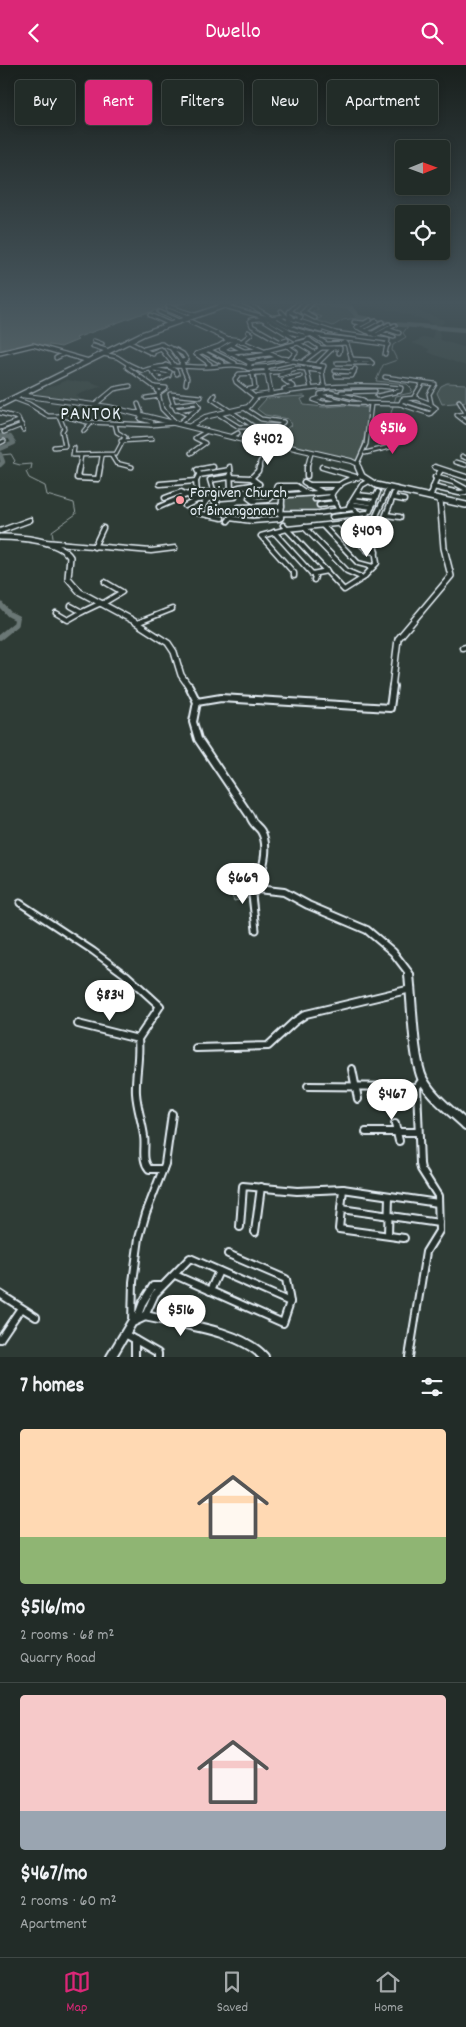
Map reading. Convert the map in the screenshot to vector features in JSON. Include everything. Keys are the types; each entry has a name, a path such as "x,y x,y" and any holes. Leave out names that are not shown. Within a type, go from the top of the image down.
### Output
{"main road":[{"path":"0,405 88,361"}],"street":[{"path":"124,361 143,371 184,361"},
{"path":"171,361 174,365"},
{"path":"205,361 209,365 234,362 233,361"},
{"path":"246,361 249,363 266,361"},
{"path":"181,363 206,367 240,364 248,368 266,367 292,361"},
{"path":"295,361 324,366 322,371 324,386"},
{"path":"337,363 372,363 371,361"},
{"path":"181,363 186,384"},
{"path":"248,368 249,363"},
{"path":"365,363 365,369"},
{"path":"128,364 127,367 154,387 159,395 162,409 177,424"},
{"path":"166,365 176,371 177,374"},
{"path":"280,366 297,376 284,380 294,387 284,389 286,392"},
{"path":"266,367 271,393"},
{"path":"306,368 311,388"},
{"path":"256,397 236,382 235,379 240,373 268,373 306,368 322,371"},
{"path":"153,369 170,372 169,376 157,383 159,386"},
{"path":"153,369 160,380"},
{"path":"336,376 352,376 354,370 335,370 336,376 340,386"},
{"path":"246,390 255,388 253,373"},
{"path":"280,375 289,373"},
{"path":"385,377 435,384 429,394 431,403"},
{"path":"190,426 205,417 248,407 256,397 271,393 324,386 357,385 373,385 401,388 400,391 377,398 373,385 371,378"},
{"path":"354,379 357,385"},
{"path":"321,396 343,401 395,404 414,397 423,382"},
{"path":"96,404 114,389 130,386"},
{"path":"146,398 159,395 166,388 154,387"},
{"path":"343,401 323,403 314,399 321,396 320,394 325,393 375,391"},
{"path":"339,393 366,403"},
{"path":"188,415 176,410 172,405 170,394 201,397"},
{"path":"20,395 96,404 231,437 272,446 294,448 357,463"},
{"path":"215,395 212,399 254,427"},
{"path":"401,402 430,415 436,408 431,403 414,397"},
{"path":"13,398 29,404 48,416 59,416 91,423 177,424 199,407"},
{"path":"459,401 466,414 457,415 466,422"},
{"path":"172,405 196,402 199,407"},
{"path":"401,402 434,410"},
{"path":"132,413 141,412 138,404"},
{"path":"357,463 365,453 372,415 371,404"},
{"path":"176,410 199,407"},
{"path":"218,414 237,427 279,426 283,422 261,419 244,408"},
{"path":"0,413 18,418 23,430"},
{"path":"54,447 65,446 62,431 64,428 59,416"},
{"path":"143,417 140,419 152,422 151,425"},
{"path":"0,428 19,421"},
{"path":"84,431 91,423"},
{"path":"74,448 73,455 102,456 118,452 121,441 125,437 117,432 114,423"},
{"path":"4,432 22,425"},
{"path":"191,453 206,443 195,439 208,431"},
{"path":"231,437 238,433"},
{"path":"365,453 389,447 401,442 412,434"},
{"path":"121,441 152,439"},
{"path":"0,443 4,441"},
{"path":"251,478 258,471 260,462 272,446"},
{"path":"307,476 307,465 311,453"},
{"path":"81,455 77,478 98,479 102,456"},
{"path":"111,455 112,460 118,465 132,467"},
{"path":"456,462 466,465"},
{"path":"357,463 360,477"},
{"path":"200,475 197,470 213,467"},
{"path":"322,467 360,477 376,485 466,505"},
{"path":"435,467 466,477"},
{"path":"197,493 196,481 200,475 230,468 231,490"},
{"path":"430,497 435,477 441,470"},
{"path":"159,507 197,493 214,493 259,484 251,478 230,477 210,481 214,493"},
{"path":"308,485 340,485 360,477"},
{"path":"435,477 453,482 466,490"},
{"path":"160,485 196,481"},
{"path":"369,481 362,485 350,505 370,510"},
{"path":"304,482 317,489 332,493"},
{"path":"315,499 332,493 340,485"},
{"path":"433,487 458,493 466,490"},
{"path":"274,491 266,500 252,501 248,497 274,491 299,488 308,493 332,493"},
{"path":"283,525 344,590 363,578 377,563 373,520 382,506 389,488"},
{"path":"317,489 323,493"},
{"path":"396,489 386,516 400,517"},
{"path":"274,491 297,494 303,497 308,493"},
{"path":"165,499 181,492 187,496 207,500 235,497"},
{"path":"328,511 333,518 359,514 370,510 378,492"},
{"path":"332,493 339,509"},
{"path":"357,495 376,497"},
{"path":"394,498 404,500"},
{"path":"184,506 197,499"},
{"path":"197,702 221,697 390,708 398,639 451,576 444,548 440,499"},
{"path":"207,500 198,513 222,517"},
{"path":"207,515 218,500"},
{"path":"282,500 282,506 281,518 276,520 252,521 229,519 239,507 282,506"},
{"path":"354,500 374,503"},
{"path":"319,505 336,503"},
{"path":"234,514 319,513 339,509 355,509 359,514"},
{"path":"0,531 30,520"},
{"path":"294,576 294,573 261,536 287,529 340,525 373,520"},
{"path":"358,522 374,539"},
{"path":"340,525 368,551 376,552"},
{"path":"323,526 358,563 373,567"},
{"path":"304,527 347,571 363,578"},
{"path":"94,547 103,528"},
{"path":"274,532 315,577 314,581"},
{"path":"0,537 94,547 139,548 151,551 174,548"},
{"path":"44,542 64,551 70,556 68,578 80,593 137,623 168,643 174,652 181,675 196,697 197,702 193,722 198,739 250,816 253,825 261,831 266,852 257,889 252,895 256,930"},
{"path":"312,574 327,571"},
{"path":"56,613 68,620 122,592 105,582"},
{"path":"71,606 82,612"},
{"path":"137,623 172,609"},
{"path":"257,889 284,893 366,930 393,952 409,973 418,1060 423,1079 439,1101 466,1125"},
{"path":"20,903 106,960 146,992 160,1006 138,1039 140,1056 136,1091 138,1113 144,1136 144,1163 149,1169 164,1169"},
{"path":"196,1048 268,1046 294,1022 306,1015 412,989"},
{"path":"78,1024 138,1039"},
{"path":"352,1069 358,1099"},
{"path":"409,1357 426,1252 439,1231 438,1203 435,1189 421,1169 417,1087 423,1079"},
{"path":"308,1086 417,1087"},
{"path":"138,1319 134,1298 136,1262 143,1226 164,1169 172,1134 172,1114"},
{"path":"395,1123 399,1141"},
{"path":"366,1132 418,1132"},
{"path":"240,1227 243,1186 297,1191 343,1189 438,1203"},
{"path":"255,1232 261,1187"},
{"path":"343,1189 339,1229 404,1238"},
{"path":"388,1235 390,1196"},
{"path":"341,1209 439,1223"},
{"path":"175,1275 283,1323 290,1302 286,1279 228,1254"},
{"path":"111,1357 125,1334 138,1319 146,1303 190,1258 290,1302"},
{"path":"210,1291 219,1271"},
{"path":"0,1294 36,1317"},
{"path":"134,1298 146,1303"},
{"path":"0,1339 21,1308"},
{"path":"138,1319 231,1336 244,1341 258,1350 264,1357"},
{"path":"125,1334 158,1353 158,1357"},
{"path":"135,1340 135,1357"}],"shaded area":[{"path":"453,361 466,361 466,366"},
{"path":"67,380 88,381 102,386 76,395 81,399 78,401 45,397 35,393"},
{"path":"447,383 466,384 466,402 442,404 437,393 441,386"},
{"path":"306,397 301,399 304,405 324,407 348,405 368,408 369,419 357,462 275,445 261,431 286,429 291,425 288,419 265,415 257,409 267,398"},
{"path":"297,495 299,497 313,496 322,512 282,512 282,497"},
{"path":"255,881 254,889 248,898 234,901 228,886"}],"waterway":[{"path":"393,361 383,365 376,381 407,384 412,389 411,393 396,396 391,413 395,421"},
{"path":"0,436 10,437 14,443 0,449"},
{"path":"0,454 3,462 0,465"},
{"path":"1,455 11,454 15,461 13,463 20,465 32,464 31,469 26,472 29,478 45,486 47,495 74,503 76,514 52,531 53,538"},
{"path":"0,604 9,614 17,618 16,624 0,637"}],"place":[{"name":"Forgiven Church of Binangonan","path":"180,500"}],"district":[{"name":"PANTOK","path":"91,412"}]}
